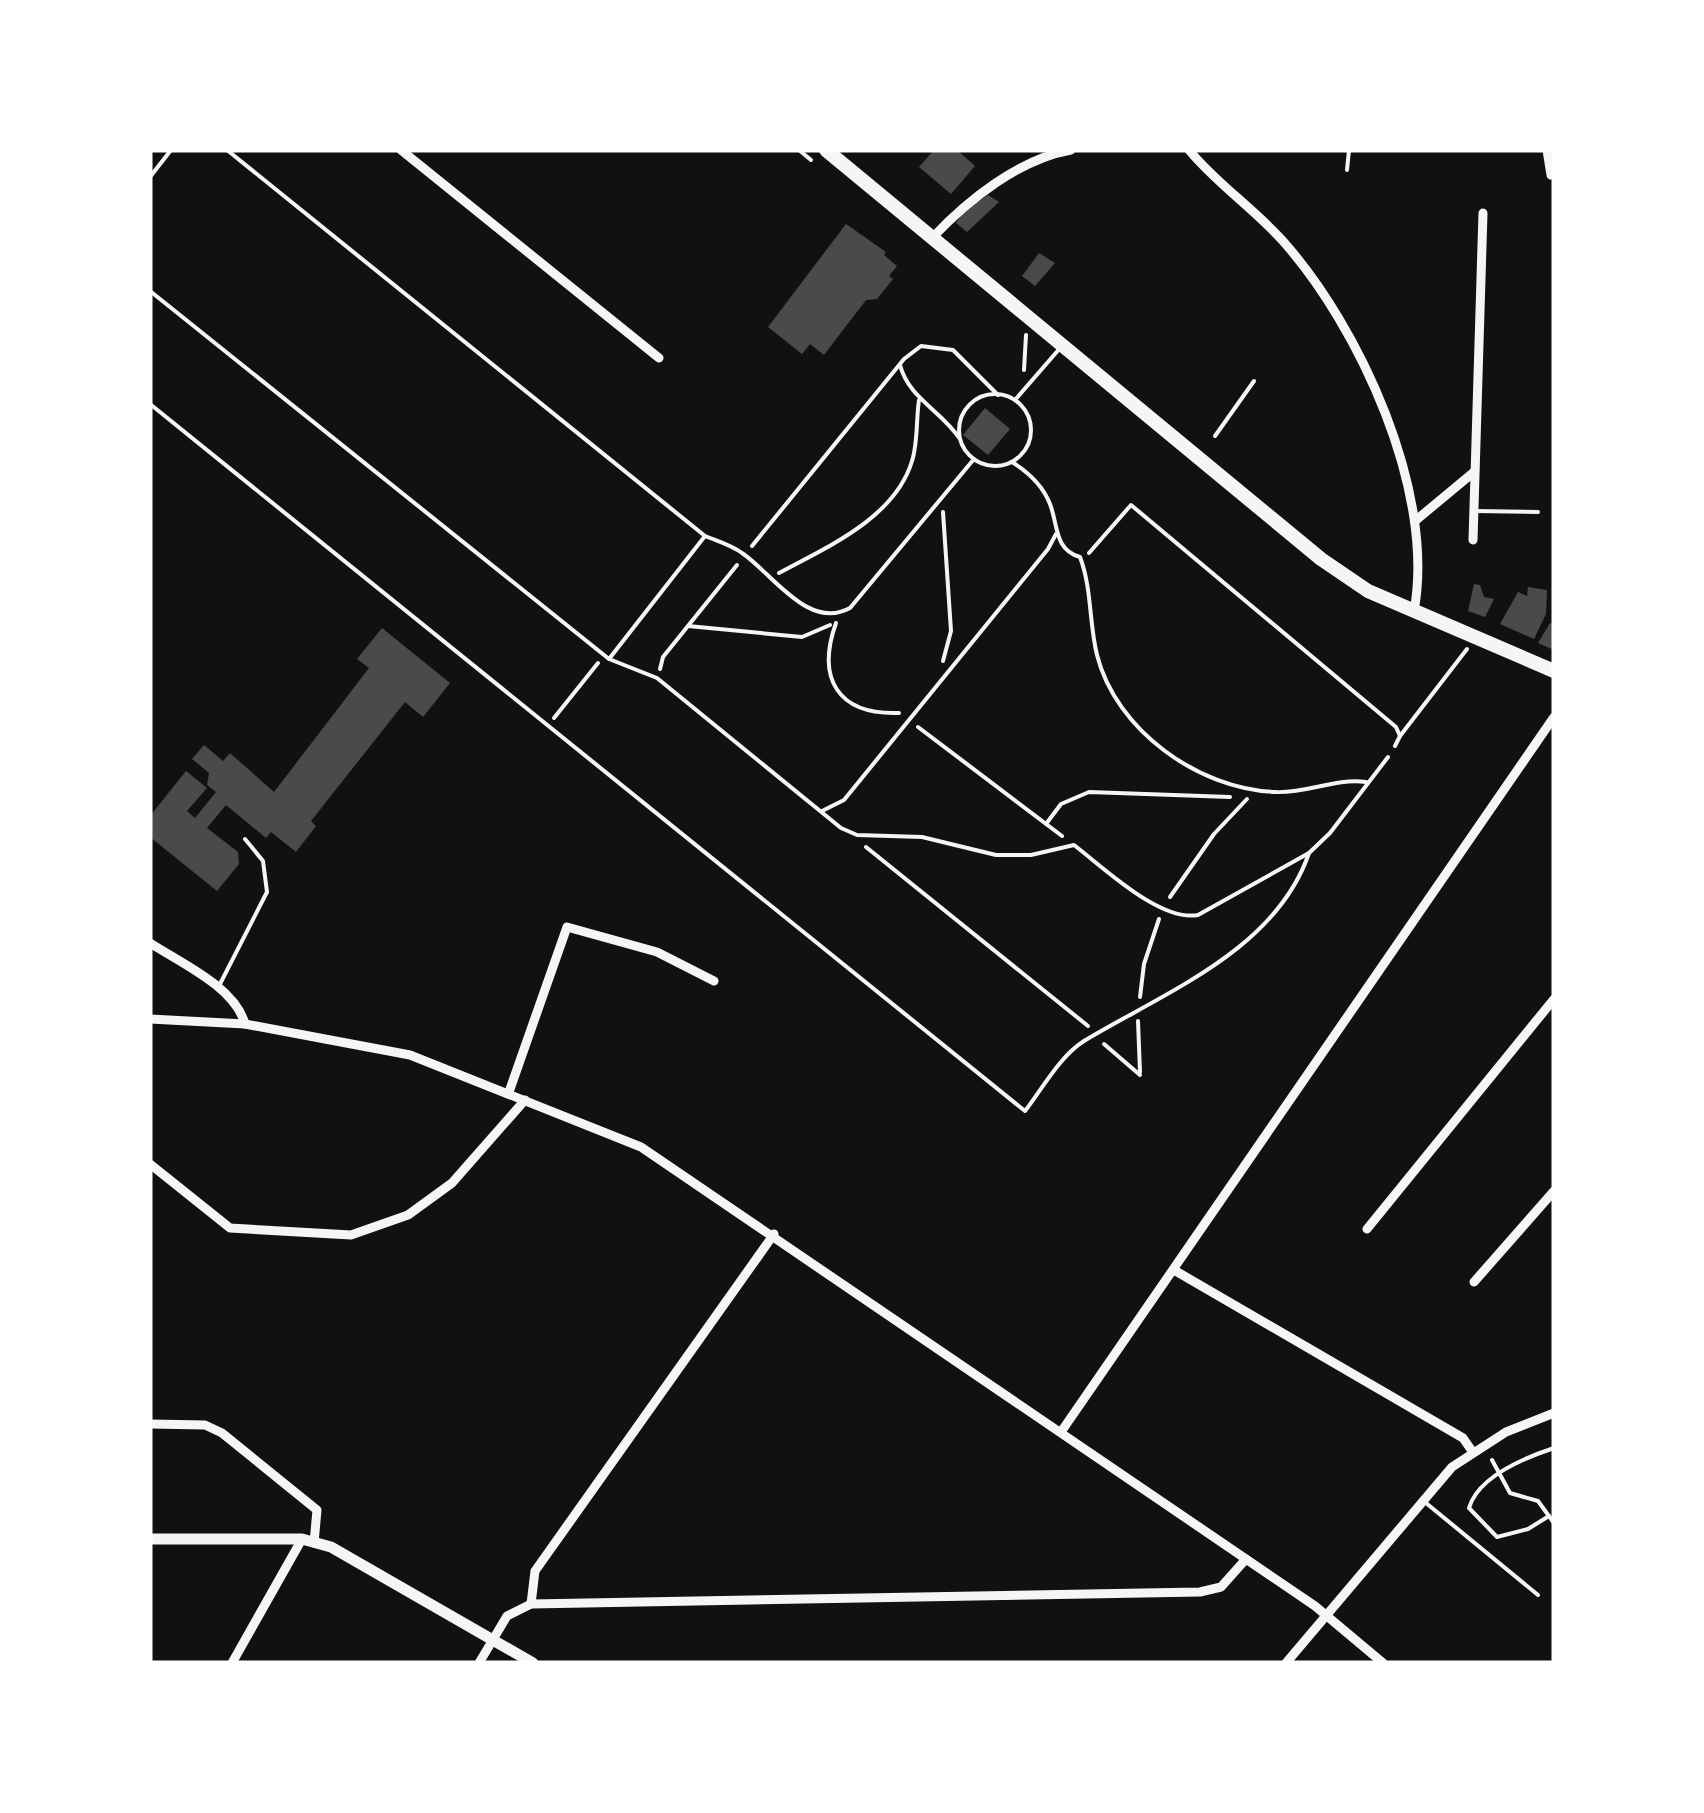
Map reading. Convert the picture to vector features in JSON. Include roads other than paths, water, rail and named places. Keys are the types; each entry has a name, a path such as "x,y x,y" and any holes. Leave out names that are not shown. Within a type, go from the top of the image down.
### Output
{"main road":[{"path":"826,150 1321,559 1368,591 1554,671"}],"street":[{"path":"401,150 659,358"},
{"path":"932,237 985,192 1031,163 1071,150"},
{"path":"1189,150 1282,240 1325,293 1358,348 1384,409 1415,521 1419,559 1414,611"},
{"path":"1547,150 1551,175"},
{"path":"1473,540 1484,213"},
{"path":"1415,521 1474,472"},
{"path":"1061,1432 1554,717"},
{"path":"510,1092 567,927 657,952 714,981"},
{"path":"150,944 218,988 242,1011 246,1024"},
{"path":"1367,1229 1554,999"},
{"path":"150,1020 246,1024 410,1056 641,1146 1325,1614 1383,1663"},
{"path":"150,1164 230,1228 351,1235 408,1215 452,1182 525,1100"},
{"path":"1474,1282 1554,1190"},
{"path":"531,1604 535,1571 774,1234"},
{"path":"1174,1270 1463,1438 1472,1451"},
{"path":"1286,1663 1423,1500 1472,1451 1554,1413"},
{"path":"150,1424 205,1424 222,1433 317,1510 308,1541 232,1663"},
{"path":"150,1540 308,1541 330,1547 532,1663"},
{"path":"479,1663 507,1616 531,1604 1200,1592 1221,1587 1246,1559"}],"lane":[{"path":"150,177 171,150"},
{"path":"226,150 704,536 744,555 820,612 840,614 850,608 974,459"},
{"path":"1347,170 1349,150"},
{"path":"150,291 609,658 657,678 821,812 856,835 922,837 996,855 1031,855 1074,845 1164,910 1186,917 1198,915 1309,853 1330,834 1388,757"},
{"path":"1015,400 1064,344"},
{"path":"998,395 1015,400 1032,429 1025,451 1012,462 995,466 974,459 960,439 959,427 970,405 998,395"},
{"path":"150,404 1024,1111 1082,1042 1173,992 1257,932 1302,875 1309,853"},
{"path":"1012,462 1036,481 1049,500 1056,534 1073,555 1080,557 1097,654 1118,709 1172,756 1200,771 1258,790 1278,793 1345,779 1367,782"},
{"path":"1474,511 1538,512"},
{"path":"821,812 844,800 1048,549 1056,534"},
{"path":"609,658 704,536"},
{"path":"218,988 238,957 240,940 267,892 263,861 245,839"},
{"path":"1423,1500 1538,1595"}]}
